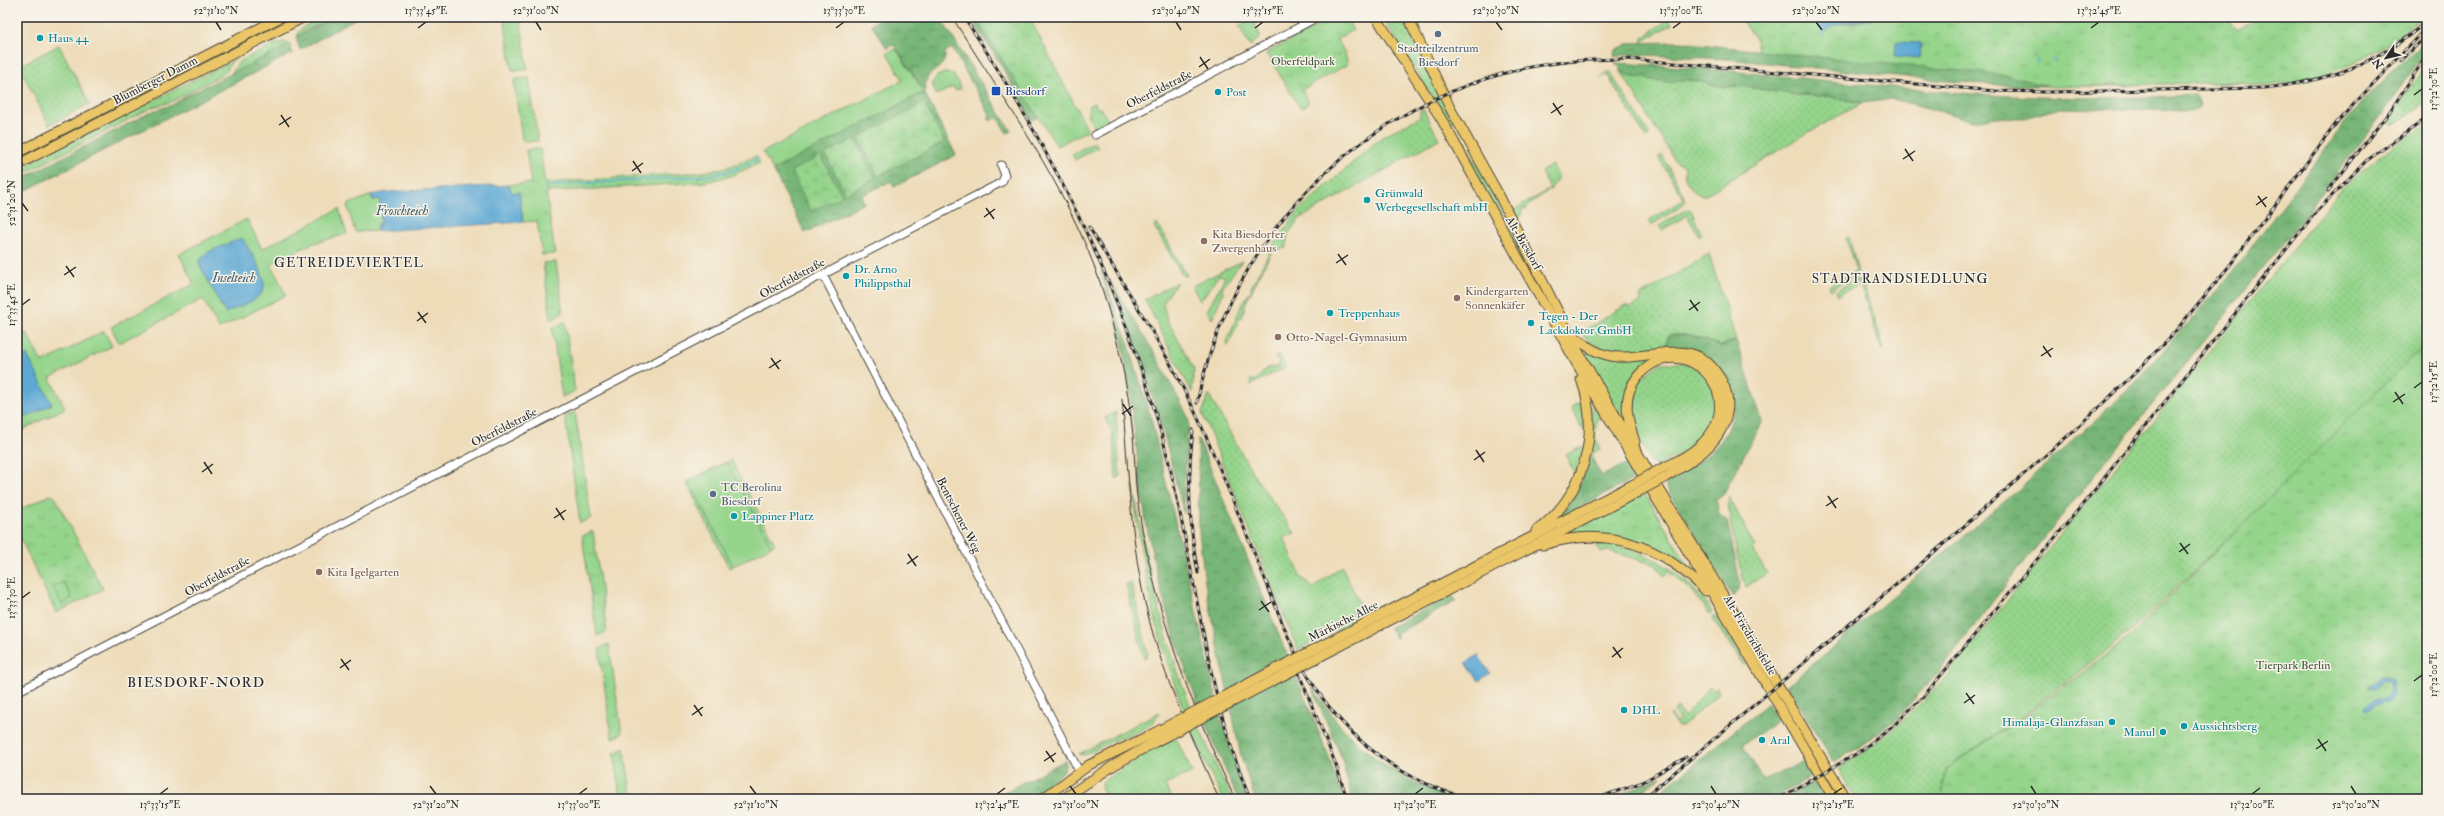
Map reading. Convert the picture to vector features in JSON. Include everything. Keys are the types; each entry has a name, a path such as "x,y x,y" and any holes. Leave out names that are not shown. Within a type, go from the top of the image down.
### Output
{"main road":[{"name":"Blumberger Damm","path":"17,153 281,17"},
{"name":"Blumberger Damm","path":"17,165 304,17"},
{"name":"Alt-Biesdorf","path":"1376,17 1442,120 1574,359 1646,483"},
{"name":"Alt-Biesdorf","path":"1408,17 1450,108 1505,207 1562,321 1641,460"},
{"path":"1562,321 1579,340 1597,352 1621,357 1668,351 1686,353 1704,360 1713,367 1721,378 1728,401 1727,413 1719,434 1703,453 1662,474"},
{"path":"1510,549 1539,529 1559,511 1581,474 1588,445 1589,425 1587,399 1574,359"},
{"path":"1641,460 1628,423 1626,404 1630,387 1648,367 1660,361 1677,359 1696,364 1712,378 1718,390 1720,404 1716,424 1698,447 1662,474"},
{"name":"Alt-Friedrichsfelde","path":"1641,460 1846,799"},
{"name":"Märkische Allee","path":"1384,618 1521,552 1662,474"},
{"name":"Alt-Friedrichsfelde","path":"1646,483 1834,799"},
{"name":"Märkische Allee","path":"1042,799 1077,770 1154,738 1371,625 1510,549 1636,488"},
{"path":"1521,552 1550,543 1582,538 1601,538 1628,542 1669,558 1686,571 1716,601"},
{"name":"Märkische Allee","path":"1063,799 1154,738"},
{"path":"1077,770 1085,784"}],"street":[{"name":"Oberfeldstraße","path":"1095,134 1318,17"},
{"name":"Oberfeldstraße","path":"17,692 1002,182 1005,175 1001,165"},
{"name":"Bentschener Weg","path":"822,275 1077,770"}],"green space":[{"path":"323,17 336,17 304,31 297,40 297,35 302,28"},
{"path":"336,17 358,17 300,50 297,40 300,35"},
{"path":"504,17 520,17 528,70 512,70"},
{"path":"883,17 940,17 1011,131 1007,133 997,117 990,121 988,117 990,115 952,48 945,52 945,59 939,68 927,78 925,83 926,90 924,92 896,47 892,45 887,48 871,24"},
{"path":"970,17 982,17 1040,117 1031,120 1002,67"},
{"path":"975,17 1029,17 1088,130 1057,146"},
{"name":"Oberfeldpark","path":"1335,17 1346,17 1353,30 1337,39 1344,51 1348,64 1302,90 1309,103 1301,109 1266,53"},
{"path":"1382,17 1400,17 1413,39 1453,121 1450,125"},
{"path":"1739,17 1820,17 1820,29 1827,26 1864,21 1879,17 2235,17 2230,21 2237,30 2261,17 2423,17 2405,32 2365,57 2323,75 2300,81 2277,85 2251,85 2233,82 2052,87 2004,75 1758,51 1755,37"},
{"path":"2423,17 2383,47 2364,58 2344,66 2324,73 2302,78 2253,85 2246,83 2219,84 2182,75 2128,86 2013,86 1947,81 1727,59 1626,54 1614,57 1616,50 1629,43 1680,42 1837,59"},
{"path":"1252,19 1261,37 1250,46 1239,26"},
{"path":"1669,19 1672,24 1642,42 1642,38"},
{"path":"269,26 270,28 17,162 17,156"},
{"path":"2427,38 2427,50 2368,133 2288,237 2000,592 1938,673 1896,719 1858,748 1834,762 1787,686 2024,485 2128,390 2228,278 2347,120 2382,81"},
{"path":"283,42 289,44 293,53 285,47 233,74 231,73 239,62 272,45"},
{"path":"59,45 90,104 49,125 19,66"},
{"path":"285,47 293,53 17,195 17,181 153,111 172,105 188,95"},
{"path":"896,49 924,92 773,170 763,152 903,80 887,53"},
{"path":"241,56 231,62 225,73 171,102 151,108 17,177 17,169"},
{"path":"2427,62 2427,102 2393,125 2390,122 2391,118"},
{"path":"1615,63 1660,65 1929,91 2001,96 2084,98 2195,95 2200,104 2198,109 2193,111 2060,108 2024,118 1997,117 1972,121 1955,115 1892,99 1863,103 1827,96 1797,95 1742,86 1724,87 1692,80 1667,82 1628,76"},
{"path":"1620,70 1628,76 1640,78 1666,81 1692,80 1724,87 1742,86 1797,95 1827,96 1863,103 1814,129 1704,196 1698,194 1689,186 1685,175 1684,166 1676,162"},
{"path":"1609,71 1650,135 1646,138 1607,74 1599,79"},
{"path":"947,72 954,75 961,89 955,90 954,87 936,95 932,83 937,76"},
{"path":"529,78 538,141 525,141 522,139 514,82 515,79"},
{"path":"924,92 956,155 894,187 891,181 861,196 864,203 805,233 773,170"},
{"path":"1094,102 1098,109 1101,108 1108,121 1095,128 1089,118 1088,107"},
{"path":"924,103 944,142 878,176 859,137"},
{"path":"1423,109 1439,139 1299,219 1288,234 1286,248 1272,251 1246,302 1242,318 1240,317 1228,346 1226,343 1242,304 1251,291 1251,287 1275,242 1300,209 1383,136 1420,117 1420,110"},
{"path":"2427,125 2427,489 2253,516 2128,633 2020,718 1946,768 1942,799 1856,799 1838,769 1894,728 1920,705 1944,679 2342,188 2383,154"},
{"path":"852,140 856,141 875,178 846,194 825,154"},
{"path":"1464,141 1512,229 1551,309 1458,145"},
{"path":"1095,142 1098,147 1075,160 1072,154"},
{"path":"540,149 555,254 542,255 537,221 523,222 519,192 512,194 509,185 531,183 526,150"},
{"path":"1662,155 1686,200 1682,206 1651,225 1648,221 1684,199 1658,157"},
{"path":"756,156 760,163 730,176 706,182 546,192 544,183 704,172 728,167"},
{"path":"821,156 842,196 811,211 791,171"},
{"path":"1552,165 1559,176 1551,189 1529,204 1526,209 1523,208 1519,220 1514,210 1550,189 1541,172"},
{"path":"371,195 373,200 380,199 381,224 377,224 377,231 355,232 347,205"},
{"path":"339,209 347,234 311,244 271,264 286,295 219,329 203,299 119,343 111,327 194,284 179,254 247,219 262,249"},
{"path":"1687,209 1691,210 1702,235 1699,237 1687,215 1662,230 1659,226"},
{"path":"1157,224 1187,276 1182,275 1154,226"},
{"path":"1849,237 1858,273 1831,290 1829,286 1856,271 1846,238"},
{"path":"1709,254 1736,340 1721,346 1691,335 1669,335 1665,347 1640,352 1620,353 1610,352 1601,348 1580,333 1626,305 1630,308 1641,301 1640,296"},
{"path":"1242,261 1222,288 1223,293 1212,319 1207,311 1225,277 1219,275 1200,301 1192,286"},
{"path":"556,262 563,313 551,320 543,263"},
{"path":"1101,271 1129,345 1152,422 1221,719 1247,799 1238,799 1199,706 1177,644 1158,580 1142,498 1123,347"},
{"path":"1109,279 1154,352 1189,419 1184,485 1184,514 1164,434 1135,343"},
{"path":"1855,280 1862,281 1884,348 1882,350 1860,284 1838,295 1836,291"},
{"path":"1177,282 1163,303 1167,319 1194,369 1192,393 1145,300"},
{"path":"565,322 575,391 562,397 552,328"},
{"path":"104,331 112,346 50,378 65,408 17,433 17,338 27,333 42,363"},
{"path":"1669,335 1691,335 1721,346 1736,340 1762,421 1723,495 1716,500 1719,514 1727,521 1740,582 1739,591 1732,596 1665,485 1678,474 1706,456 1720,442 1730,425 1733,408 1731,392 1725,377 1714,364 1700,355 1684,349 1665,347"},
{"name":"Tierpark Berlin","path":"2427,342 2427,799 1942,799 1946,768 2021,719 2130,636"},
{"path":"1588,351 1658,357 1642,366 1631,380 1625,397 1624,416 1620,414 1586,354"},
{"path":"1279,355 1286,367 1251,385 1250,380 1256,380 1267,368 1277,367 1279,362 1275,357"},
{"path":"1660,363 1684,363 1699,370 1713,387 1717,405 1709,430 1687,451 1655,467 1638,436 1631,413 1631,402 1633,391 1639,381"},
{"path":"1209,395 1255,477 1295,533 1284,538 1301,577 1313,588 1342,566 1365,615 1298,650 1202,413"},
{"path":"1582,401 1584,416 1583,430 1571,407"},
{"path":"1592,402 1600,417 1597,419 1595,437 1600,447 1599,450 1591,454 1594,462 1589,459"},
{"path":"575,411 591,518 580,523 565,417"},
{"path":"1116,412 1120,477 1116,479 1113,434 1105,418"},
{"path":"1198,438 1329,757 1343,799 1255,799 1241,756 1205,583 1199,532"},
{"path":"1583,447 1575,474 1565,454"},
{"path":"1589,459 1594,462 1602,476 1627,463 1635,478 1555,521 1573,498 1581,482"},
{"path":"731,460 775,544 771,546 727,462 689,481 733,566 729,568 686,482"},
{"path":"727,462 771,546 733,566 689,481"},
{"path":"1133,484 1160,614 1175,665 1195,718 1232,799 1223,799 1189,724 1175,685 1152,606 1137,525"},
{"path":"1645,494 1687,564 1685,567 1661,551 1645,544 1559,536"},
{"path":"50,495 55,497 103,589 56,613 17,531 17,511"},
{"path":"1729,497 1755,546 1752,549 1767,573 1746,587 1737,556 1731,526 1728,503"},
{"path":"593,531 607,631 597,636 582,536"},
{"path":"1596,544 1631,550 1663,564 1690,585 1713,612 1710,614 1689,588 1669,572 1664,576 1656,565 1608,551 1601,552"},
{"path":"64,582 72,598 62,604 53,587"},
{"path":"1131,582 1148,655 1144,658 1126,584"},
{"path":"1452,595 1456,601 1397,633 1397,639 1389,628"},
{"path":"1716,616 1745,663 1744,666 1712,618"},
{"path":"609,644 622,734 612,739 599,649"},
{"path":"1311,685 1343,729 1372,756 1414,782 1429,789 1460,799 1396,799 1385,793 1385,799 1352,799 1341,756"},
{"path":"1710,687 1713,691 1717,688 1719,693 1682,727 1678,727 1670,717 1671,714 1676,722 1680,719 1674,711 1678,708 1684,717"},
{"path":"1768,703 1777,720 1742,745 1764,780 1803,762 1811,777 1773,799 1652,799"},
{"path":"1159,712 1156,719 1146,728 1112,741 1084,755 1079,754"},
{"path":"1176,738 1192,772 1165,785 1171,799 1107,799 1101,788 1102,782 1158,746"},
{"path":"624,748 632,799 621,799 614,753"},
{"path":"1066,760 1064,771 1032,799 991,799"},
{"path":"1661,776 1633,799 1600,799 1624,793"},
{"path":"1814,781 1825,799 1785,799"}],"water":[{"path":"1820,17 1879,17 1844,23 1826,32 1820,29"},
{"path":"1896,42 1921,43 1920,58 1895,56"},
{"name":"Froschteich","path":"509,185 512,193 519,192 523,222 377,231 377,224 381,224 380,199 373,200 371,195 388,192"},
{"name":"Inselteich","path":"242,238 260,268 263,276 263,291 259,296 243,306 225,313 198,262 208,252"},
{"path":"27,355 52,404 17,422 17,357"},
{"path":"1478,655 1490,673 1479,681 1466,663"},
{"path":"2381,677 2387,677 2393,680 2394,695 2390,701 2377,704 2367,710 2365,706 2374,699 2382,699 2390,694 2389,681 2382,681 2374,689 2367,688"}],"waterway":[{"path":"1823,31 1823,37"},
{"path":"2054,59 2055,63"},
{"path":"545,186 706,176 731,171 758,159"}],"tram line":[{"path":"952,17 1034,145 1053,178 1086,247 1100,282 1111,319 1125,377 1133,435 1139,511 1155,585 1165,622 1190,694 1204,730 1235,799"},
{"path":"1122,399 1137,562 1148,615 1170,685 1219,799"}],"railway":[{"path":"964,17 1029,122 1059,176 1111,288 1133,346 1153,404 1169,463 1212,676 1235,759 1250,799"},
{"path":"1197,403 1214,343 1238,287 1270,236 1308,190 1353,149 1403,116 1458,89 1517,70 1545,64 1572,61 1628,59 1996,91 2047,92 2265,88 2311,81 2352,68 2390,49 2427,21"},
{"path":"1643,799 1917,567 2070,434 2133,375 2173,334 2230,265 2338,121 2421,33"},
{"path":"2401,61 2427,35"},
{"path":"2328,191 2390,111 2427,55"},
{"path":"1778,799 1856,754 1891,728 1923,697 2097,487 2316,212 2366,161 2427,118"},
{"path":"1089,227 1148,324 1189,399 1218,464 1286,633 1300,662 1315,687 1331,709 1370,749 1417,779 1470,799"},
{"path":"1193,430 1190,466 1190,502 1198,573"},
{"path":"1293,659 1336,765 1347,799"},
{"path":"1595,799 1643,782 1686,757"}],"place":[{"name":"Stadtteilzentrum Biesdorf","path":"1438,34"},
{"name":"Haus 44","path":"40,38"},
{"name":"Biesdorf","path":"996,91"},
{"name":"Post","path":"1218,92"},
{"name":"Grünwald Werbegesellschaft mbH","path":"1367,200"},
{"name":"Kita Biesdorfer Zwergenhaus","path":"1204,241"},
{"name":"Dr. Arno Philippsthal","path":"846,276"},
{"name":"Kindergarten Sonnenkäfer","path":"1457,298"},
{"name":"Treppenhaus","path":"1330,313"},
{"name":"Tegen - Der Lackdoktor GmbH","path":"1531,323"},
{"name":"Otto-Nagel-Gymnasium","path":"1278,337"},
{"name":"TC Berolina Biesdorf","path":"713,494"},
{"name":"Lappiner Platz","path":"734,516"},
{"name":"Kita Igelgarten","path":"319,572"},
{"name":"DHL","path":"1624,710"},
{"name":"Himalaja-Glanzfasan","path":"2112,722"},
{"name":"Aussichtsberg","path":"2184,726"},
{"name":"Manul","path":"2163,732"},
{"name":"Aral","path":"1762,740"}],"district":[{"name":"GETREIDEVIERTEL","path":"349,262"},
{"name":"STADTRANDSIEDLUNG","path":"1900,278"},
{"name":"BIESDORF-NORD","path":"196,682"}]}
